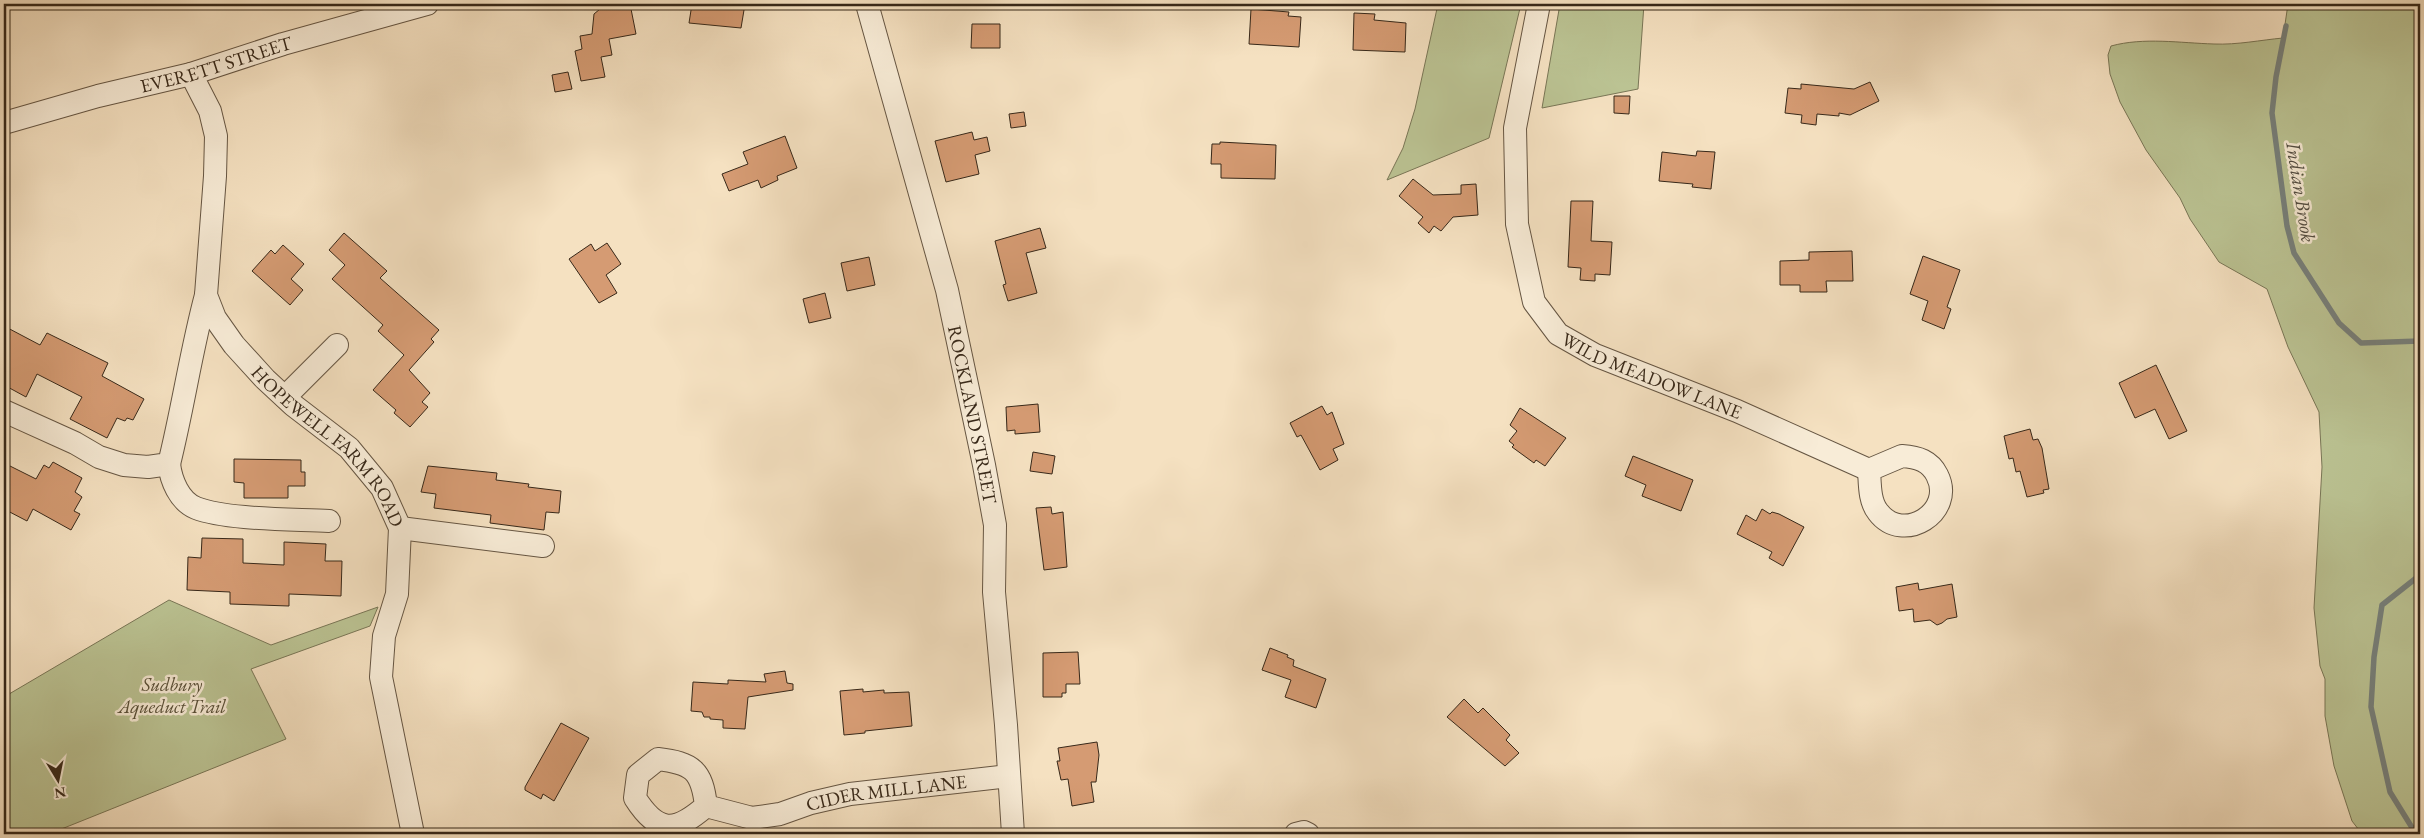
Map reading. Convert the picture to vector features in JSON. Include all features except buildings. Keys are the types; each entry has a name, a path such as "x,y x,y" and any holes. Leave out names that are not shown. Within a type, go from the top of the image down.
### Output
{"street":[{"name":"EVERETT STREET","path":"4,123 98,96 191,74 283,44 427,4"},
{"name":"ROCKLAND STREET","path":"867,4 947,290 984,465 994,525 994,592 1013,834"},
{"name":"WILD MEADOW LANE","path":"1540,4 1515,128 1517,224 1534,302 1558,334 1595,355 1737,411 1869,470"},
{"name":"HOPEWELL FARM ROAD","path":"191,74 210,111 216,136 216,176 206,295 215,318 234,345 285,397 349,448 382,488 400,528 397,594 384,636 381,677 413,834"},
{"path":"206,295 195,336 179,424 169,464 171,479 180,494 195,507 231,514 329,521"},
{"path":"285,397 337,345"},
{"path":"4,411 75,443 99,457 124,465 148,467 169,464"},
{"path":"400,528 543,546"},
{"name":"CIDER MILL LANE","path":"706,806 752,818 780,814 811,803 850,794 1009,776"},
{"path":"1296,834 1304,832 1308,834"}],"green space":[{"path":"1438,4 1521,4 1489,138 1387,180 1403,148 1415,109"},
{"path":"1560,4 1644,4 1638,89 1542,108"},
{"path":"2288,4 2420,4 2420,834 2362,834 2352,821 2334,766 2325,716 2325,679 2320,666 2314,608 2322,467 2319,412 2288,347 2267,289 2219,262 2190,219 2180,198 2146,150 2120,102 2110,74 2108,55 2111,46 2124,43 2162,41 2223,44 2283,38"},
{"name":"Sudbury Aqueduct Trail","path":"169,600 271,645 378,607 370,626 251,669 286,739 49,834 4,834 4,697"}],"waterway":[{"name":"Indian Brook","path":"2286,26 2276,77 2272,113 2287,226 2294,253 2339,323 2361,343 2420,341"},
{"name":"Indian Brook","path":"2416,834 2390,792 2371,707 2374,657 2382,605 2420,575"}]}
